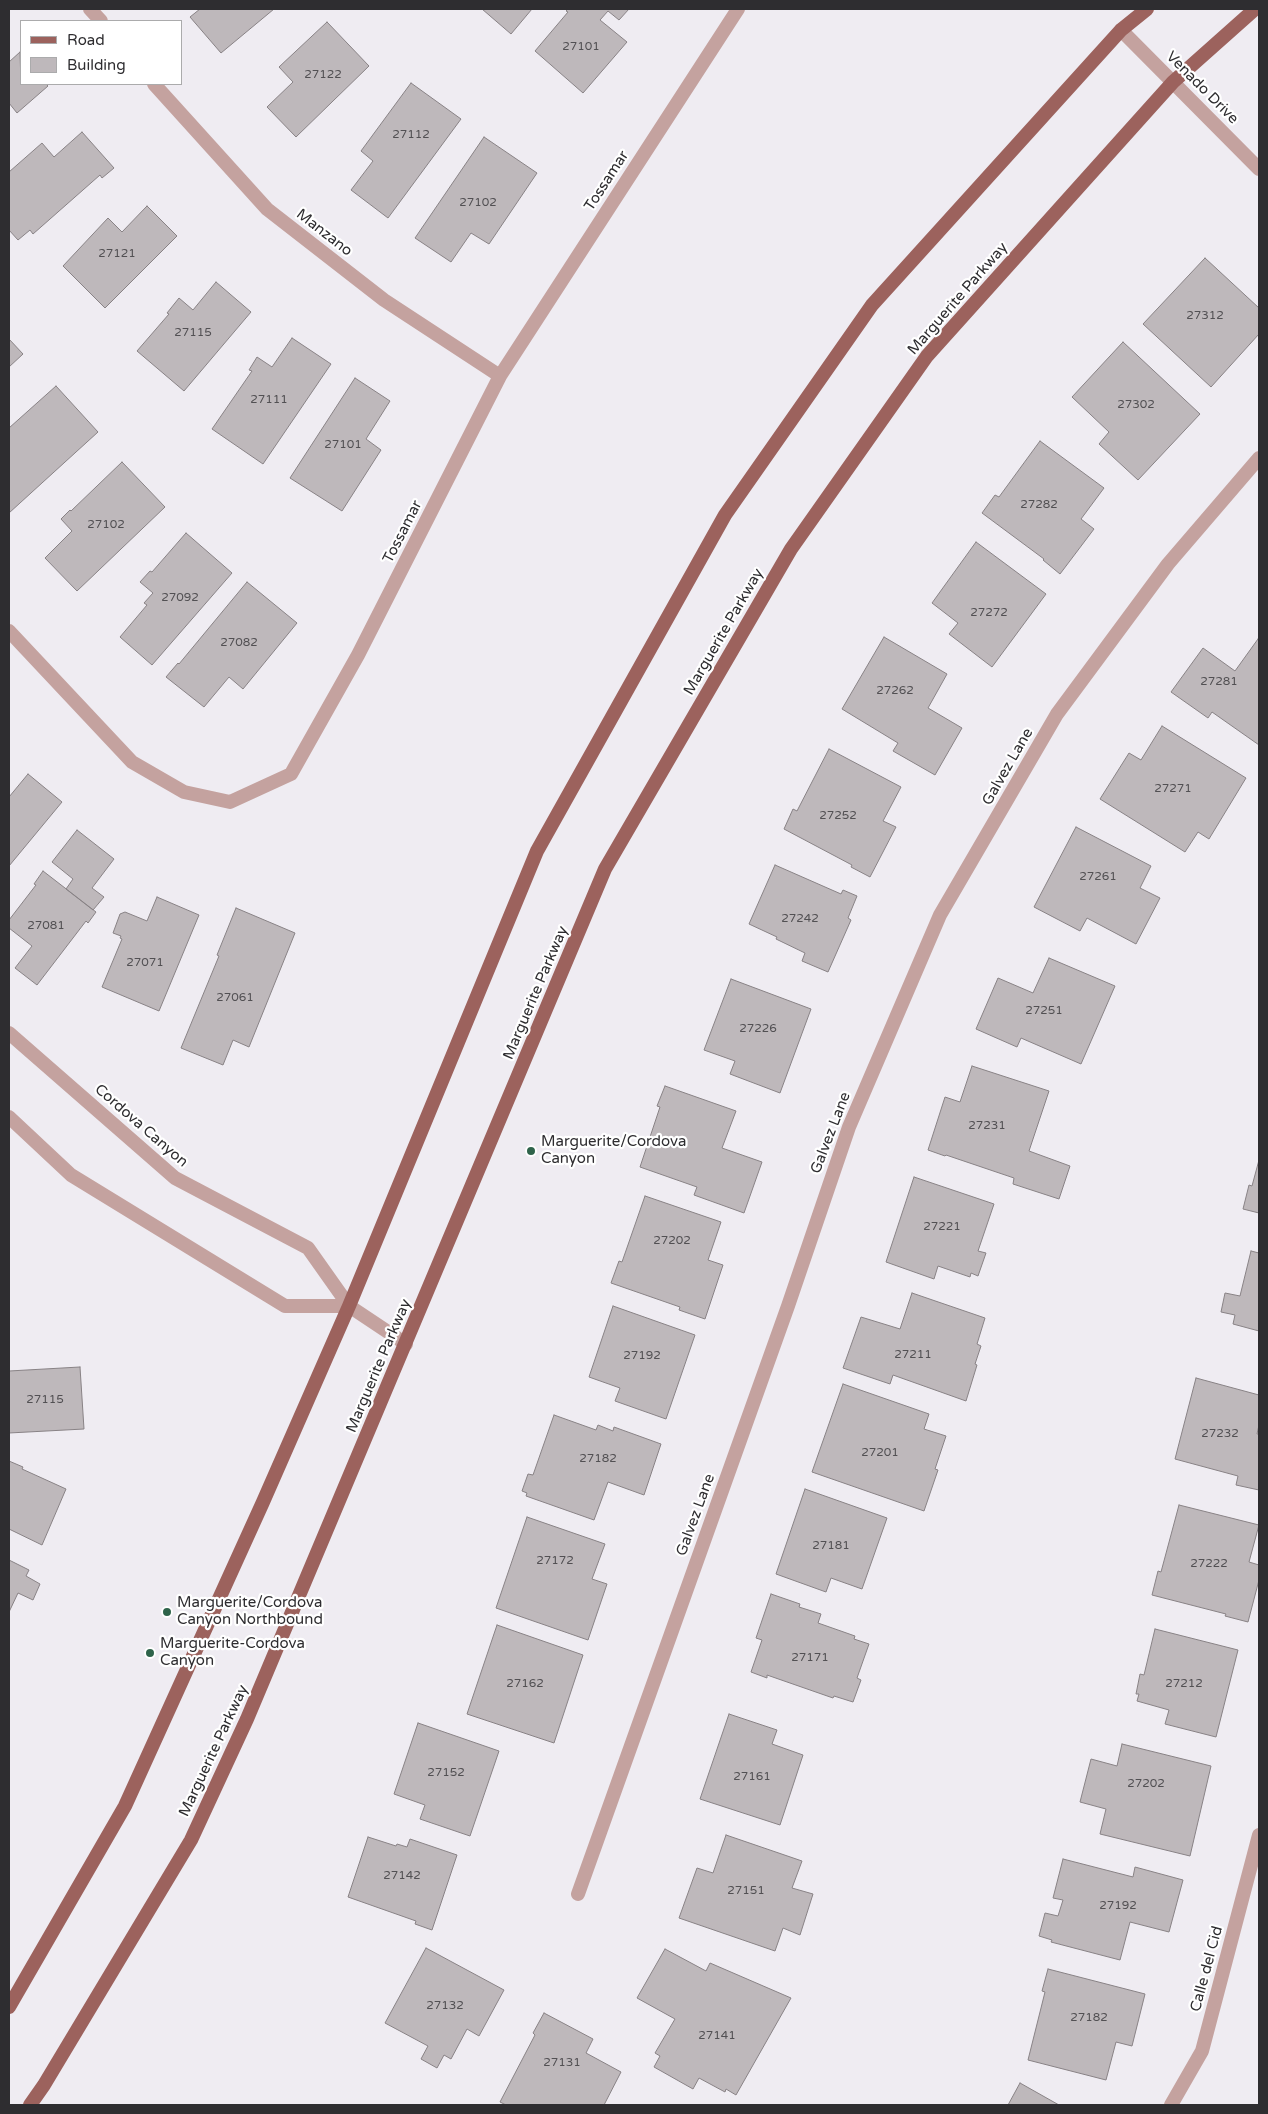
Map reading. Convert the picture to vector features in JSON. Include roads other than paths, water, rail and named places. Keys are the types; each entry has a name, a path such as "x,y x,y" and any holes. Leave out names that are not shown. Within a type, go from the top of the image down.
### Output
{"main road":[{"path":"9,2007 124,1806 263,1502 349,1306 537,851 725,515 872,305 1121,30 1147,9"},
{"name":"Marguerite Parkway","path":"30,2105 44,2085 191,1840 247,1719 605,869 791,549 927,356 1173,82 1255,9"}],"street":[{"path":"90,9 100,20"},
{"name":"Tossamar","path":"9,631 132,762 184,792 230,802 291,774 358,655 500,376 738,9"},
{"name":"Venado Drive","path":"1121,30 1259,169"},
{"name":"Manzano","path":"155,85 267,209 384,300 500,376"},
{"name":"Galvez Lane","path":"578,1894 785,1316 849,1127 940,915 1058,714 1168,564 1259,458"},
{"name":"Cordova Canyon","path":"9,1033 175,1178 308,1248 349,1306 406,1344"},
{"path":"9,1116 71,1175 285,1306 349,1306"},
{"name":"Calle del Cid","path":"1171,2105 1202,2051 1259,1835"}],"place":[{"name":"Marguerite/Cordova Canyon","path":"531,1151"},
{"name":"Marguerite/Cordova Canyon Northbound","path":"167,1612"},
{"name":"Marguerite-Cordova Canyon","path":"150,1653"}]}
